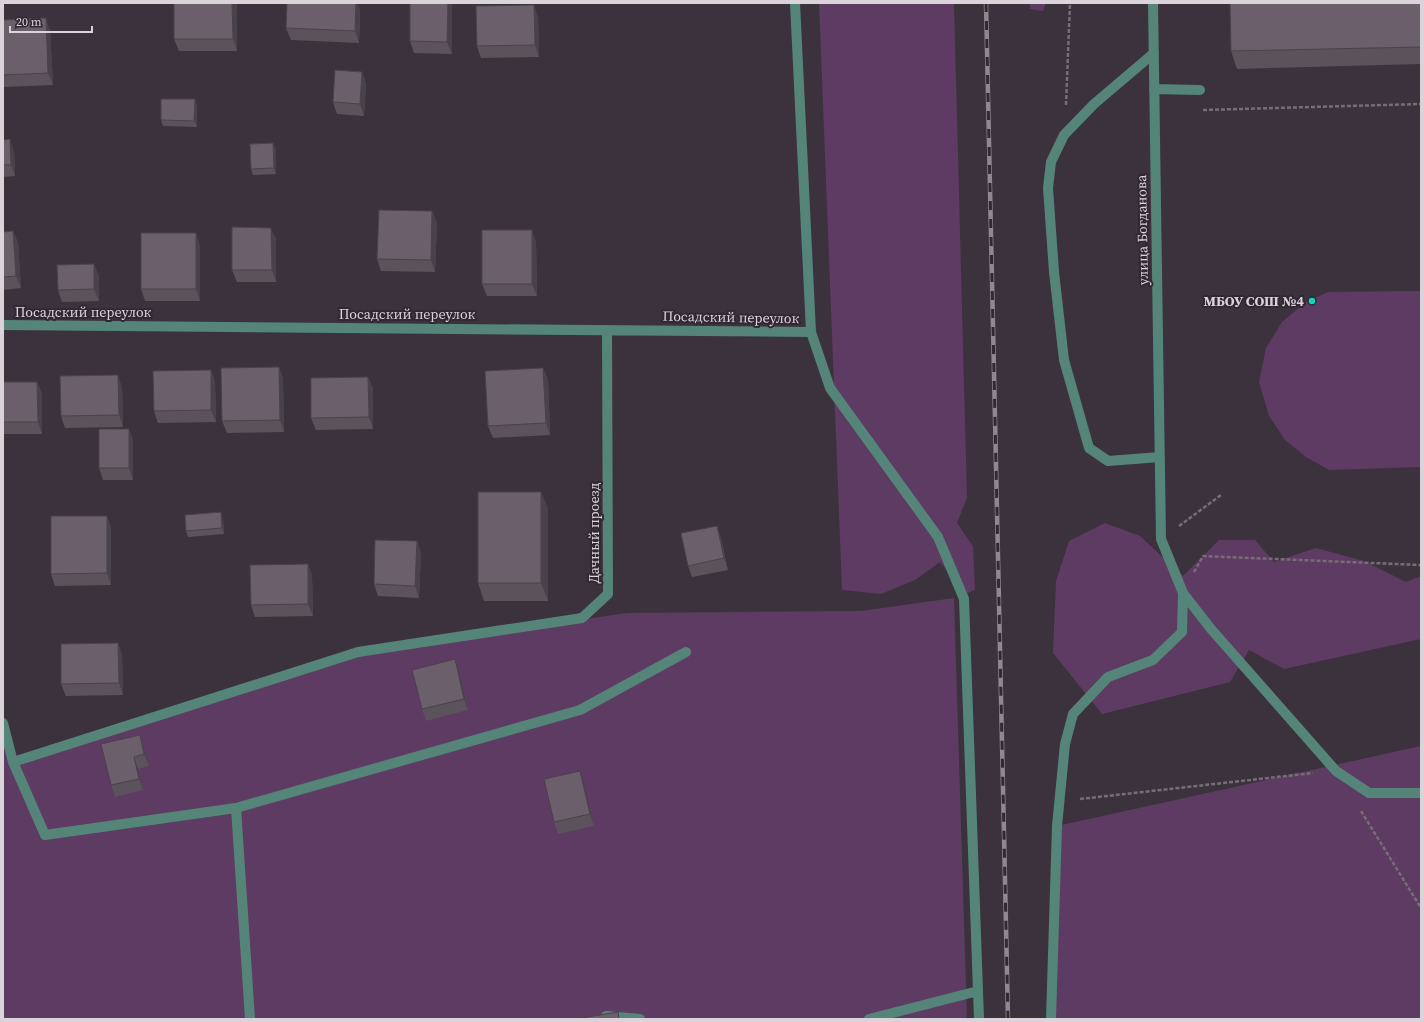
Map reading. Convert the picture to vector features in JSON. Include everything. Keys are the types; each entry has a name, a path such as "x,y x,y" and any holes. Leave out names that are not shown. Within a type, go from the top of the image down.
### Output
{"street":[{"path":"795,3 811,332 830,388 938,537 964,599 979,1019"},
{"name":"улица Богданова","path":"1153,3 1161,539"},
{"path":"1154,53 1094,104 1064,135 1050,162 1048,188 1054,272 1064,360 1089,448 1108,461 1160,457"},
{"path":"1154,89 1200,90"},
{"name":"Посадский переулок","path":"3,325 811,332"},
{"name":"Дачный проезд","path":"13,762 358,652 582,618 608,594 607,330"},
{"path":"1161,539 1182,593 1211,629 1336,771 1369,793 1421,793"},
{"path":"1051,1019 1056,834 1065,744 1073,714 1108,677 1153,660 1182,632 1182,593"},
{"path":"3,723 13,762 45,835 236,808 580,710 686,652"},
{"path":"236,808 250,1019"},
{"path":"869,1019 978,991"},
{"path":"602,1016 640,1019"}],"path":[{"path":"1064,135 1070,3"},
{"path":"1200,110 1421,104"},
{"path":"1161,539 1221,495"},
{"path":"1203,556 1421,565"},
{"path":"1059,801 1336,771"},
{"path":"1360,810 1421,908"}],"shaded area":[{"path":"819,3 954,3 967,498 957,523 973,546 975,590 965,594 940,562 915,580 881,594 842,590"},
{"path":"1030,3 1046,3 1043,11 1030,9"},
{"path":"1421,291 1421,467 1329,470 1306,457 1285,440 1269,416 1259,382 1266,348 1282,322 1306,302 1328,292"},
{"path":"1105,523 1140,536 1183,576 1219,540 1255,540 1274,562 1316,548 1364,561 1406,582 1421,576 1421,639 1284,669 1249,650 1230,682 1102,714 1053,653 1056,581 1069,541"},
{"path":"954,598 967,1019 3,1019 3,723 13,762 358,652 627,613 861,611"},
{"path":"1421,746 1421,1019 1051,1019 1057,826"}],"building":[{"path":"174,3 232,3 233,39 174,39"},
{"path":"287,3 356,3 355,31 286,28"},
{"path":"410,3 448,3 447,42 410,41"},
{"path":"1230,3 1421,3 1421,47 1231,51"},
{"path":"534,5 535,45 477,46 476,6"},
{"path":"46,18 48,73 3,75 3,20"},
{"path":"335,70 362,72 360,104 333,102"},
{"path":"161,99 195,99 194,121 161,120"},
{"path":"10,139 11,165 3,165 3,140"},
{"path":"273,143 274,168 251,169 250,144"},
{"path":"379,210 432,211 431,260 377,259"},
{"path":"232,227 271,228 272,270 232,270"},
{"path":"482,230 532,230 532,284 482,284"},
{"path":"13,231 16,276 3,277 3,232"},
{"path":"141,233 196,233 196,289 141,289"},
{"path":"94,264 94,289 58,290 57,265"},
{"path":"279,367 280,420 222,421 221,368"},
{"path":"543,368 546,423 488,426 485,371"},
{"path":"211,370 211,410 154,411 153,371"},
{"path":"118,375 119,415 61,416 60,376"},
{"path":"368,377 369,417 311,418 311,378"},
{"path":"3,382 37,382 38,422 3,422"},
{"path":"99,429 129,429 129,468 99,468"},
{"path":"478,492 541,492 541,583 478,583"},
{"path":"221,512 222,528 186,531 185,515"},
{"path":"51,516 107,516 107,573 51,574"},
{"path":"717,526 724,558 688,566 681,533"},
{"path":"375,540 417,541 415,586 374,584"},
{"path":"308,564 308,604 251,605 250,565"},
{"path":"118,643 119,683 61,684 61,644"},
{"path":"455,659 464,699 422,709 412,670"},
{"path":"140,735 144,754 134,757 139,779 111,785 101,744"},
{"path":"580,771 590,814 554,822 544,779"},
{"path":"618,1012 619,1019 575,1019"}],"railway":[{"path":"986,3 1008,1019"}],"place":[{"name":"МБОУ СОШ №4","path":"1312,301"}]}
